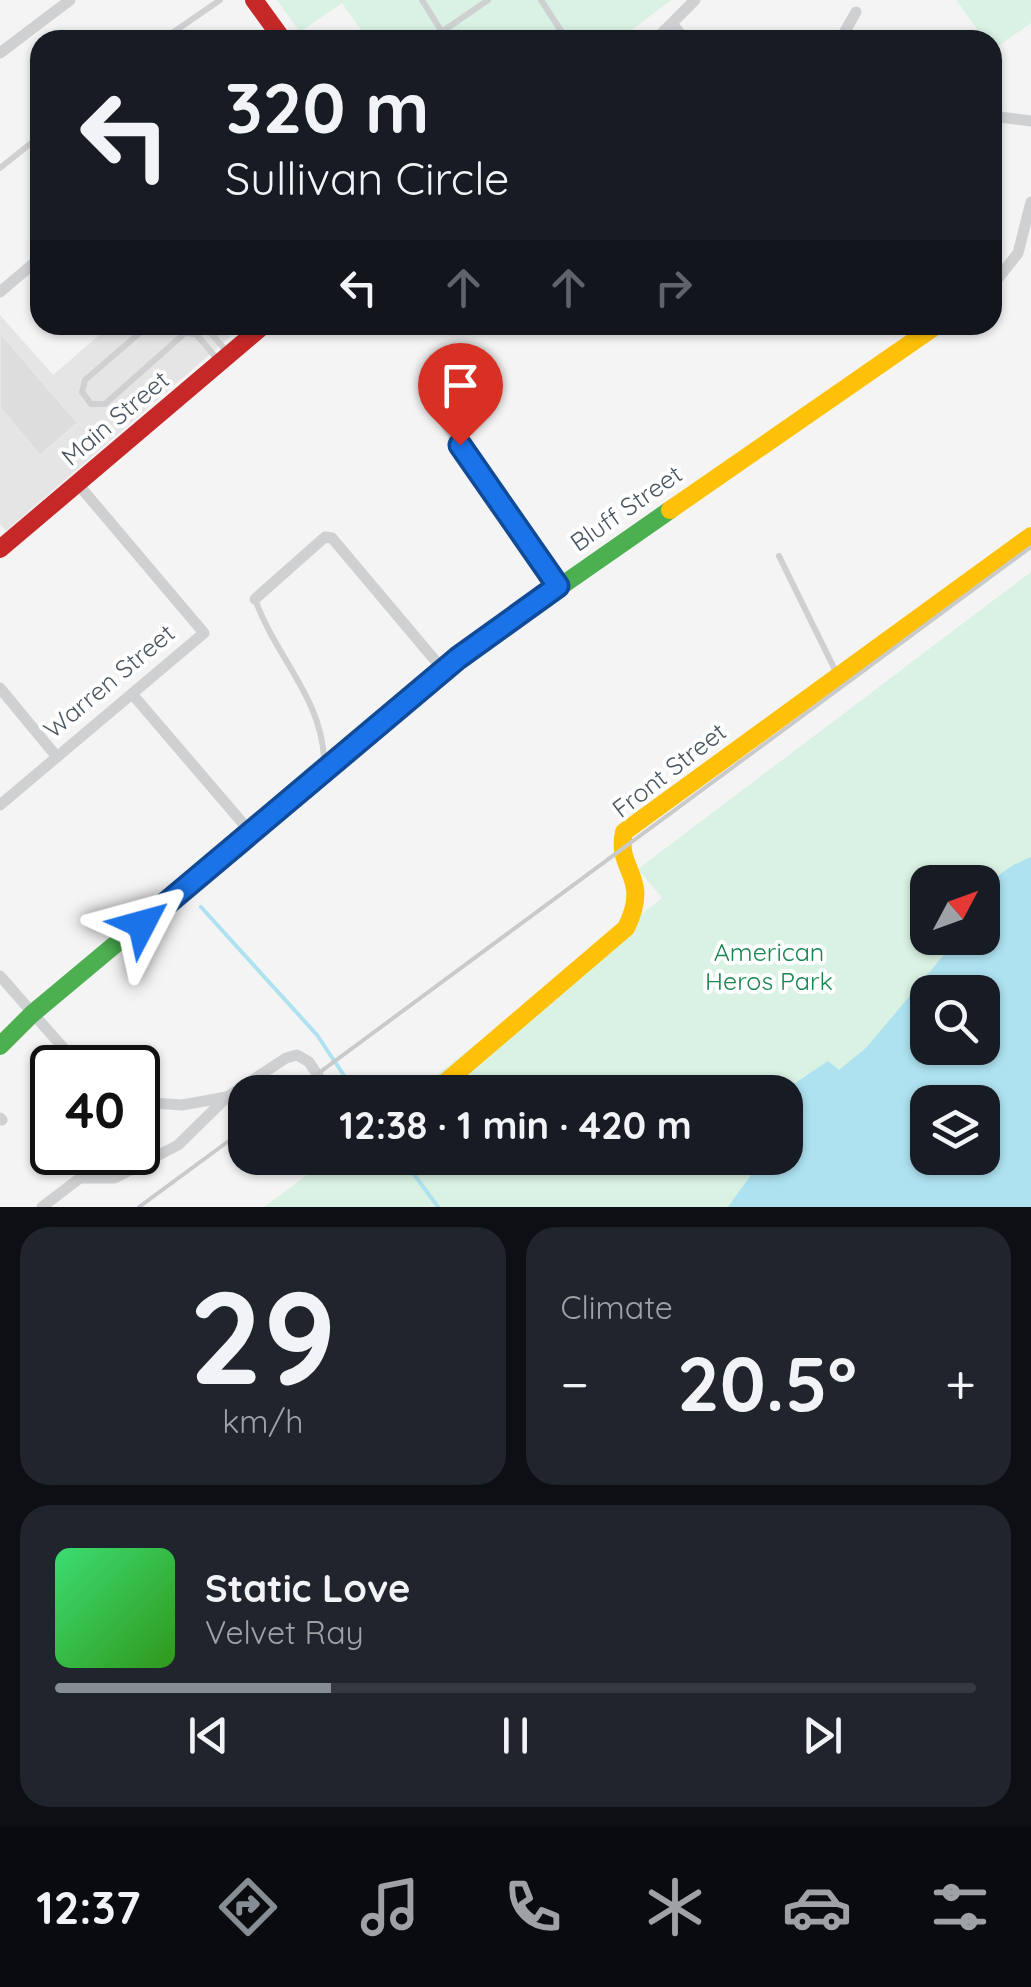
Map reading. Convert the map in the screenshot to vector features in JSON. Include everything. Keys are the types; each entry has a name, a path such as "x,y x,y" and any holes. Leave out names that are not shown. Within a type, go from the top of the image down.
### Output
{"street":[{"path":"30,30 70,0"},
{"path":"254,0 276,30"},
{"path":"670,30 695,0"},
{"path":"846,30 856,12"},
{"path":"0,53 30,30"},
{"path":"1002,117 1031,121"},
{"path":"1002,273 1018,253 1031,202"},
{"path":"0,292 30,266"},
{"name":"Main Street","path":"0,550 252,335"},
{"name":"Bluff Street","path":"32,1014 444,671 558,586 922,335"},
{"path":"441,417 558,586"},
{"name":"Warren Street","path":"0,805 204,633 78,483"},
{"name":"Front Street","path":"454,1075 626,928 641,896 641,884 622,848 624,832 1031,536"},
{"path":"255,600 325,538 332,538 444,671"},
{"path":"0,688 57,757"},
{"path":"133,695 252,834"},
{"path":"0,976 60,1045"},
{"path":"0,1046 32,1014"},
{"path":"257,1075 297,1055 310,1062 318,1075"},
{"path":"160,1104 182,1106 227,1097"},
{"path":"42,1207 80,1178 116,1178 178,1145 227,1097"}],"lane":[{"path":"176,30 220,0"},
{"path":"422,0 441,30"},
{"path":"445,30 488,0"},
{"path":"540,0 560,30"},
{"path":"0,168 30,144"},
{"path":"137,335 85,380 82,392 92,404 105,404 183,335"},
{"path":"197,335 224,358"},
{"path":"210,335 224,358"},
{"path":"779,556 838,675"},
{"path":"255,600 281,658 316,709 324,758 331,767"}],"shaded area":[{"path":"0,315 53,375 99,335 230,337 6,531 0,524"}],"green space":[{"path":"277,0 671,0 632,30 361,30 342,3 299,30"},
{"path":"956,0 1031,0 1031,23 1002,44 1002,30 978,30"},
{"name":"American Heros Park","path":"1031,572 1031,909 1000,934 1000,865 910,865 910,955 974,955 949,975 910,975 910,1065 1000,1063 1031,1090 1000,1135 1000,1085 910,1085 910,1175 972,1175 950,1207 264,1207 307,1175 803,1175 803,1075 437,1075 662,898 638,869"}],"water":[{"path":"1031,857 1031,1207 728,1207 751,1175 803,1175 803,1078 828,1061 839,1070 867,1047 910,995 910,1065 1000,1065 1000,975 927,975 944,955 1000,955 1000,875"}],"building":[{"path":"0,332 78,423 40,456 0,408"}],"waterway":[{"path":"201,907 317,1035 344,1075"},
{"path":"414,1175 438,1207"}],"railway":[{"path":"316,1075 1031,547"},
{"path":"139,1207 228,1142"}],"traffic: fast":[{"path":"0,1046 32,1014 458,658 670,510"}],"traffic: slow":[{"path":"670,510 923,335"},
{"path":"454,1075 626,928 635,897 624,856 624,832 1031,536"}],"traffic: jam":[{"path":"254,0 276,30"},
{"path":"0,549 252,335"}],"route":[{"path":"142,924 458,658 558,586 460,445"}]}
